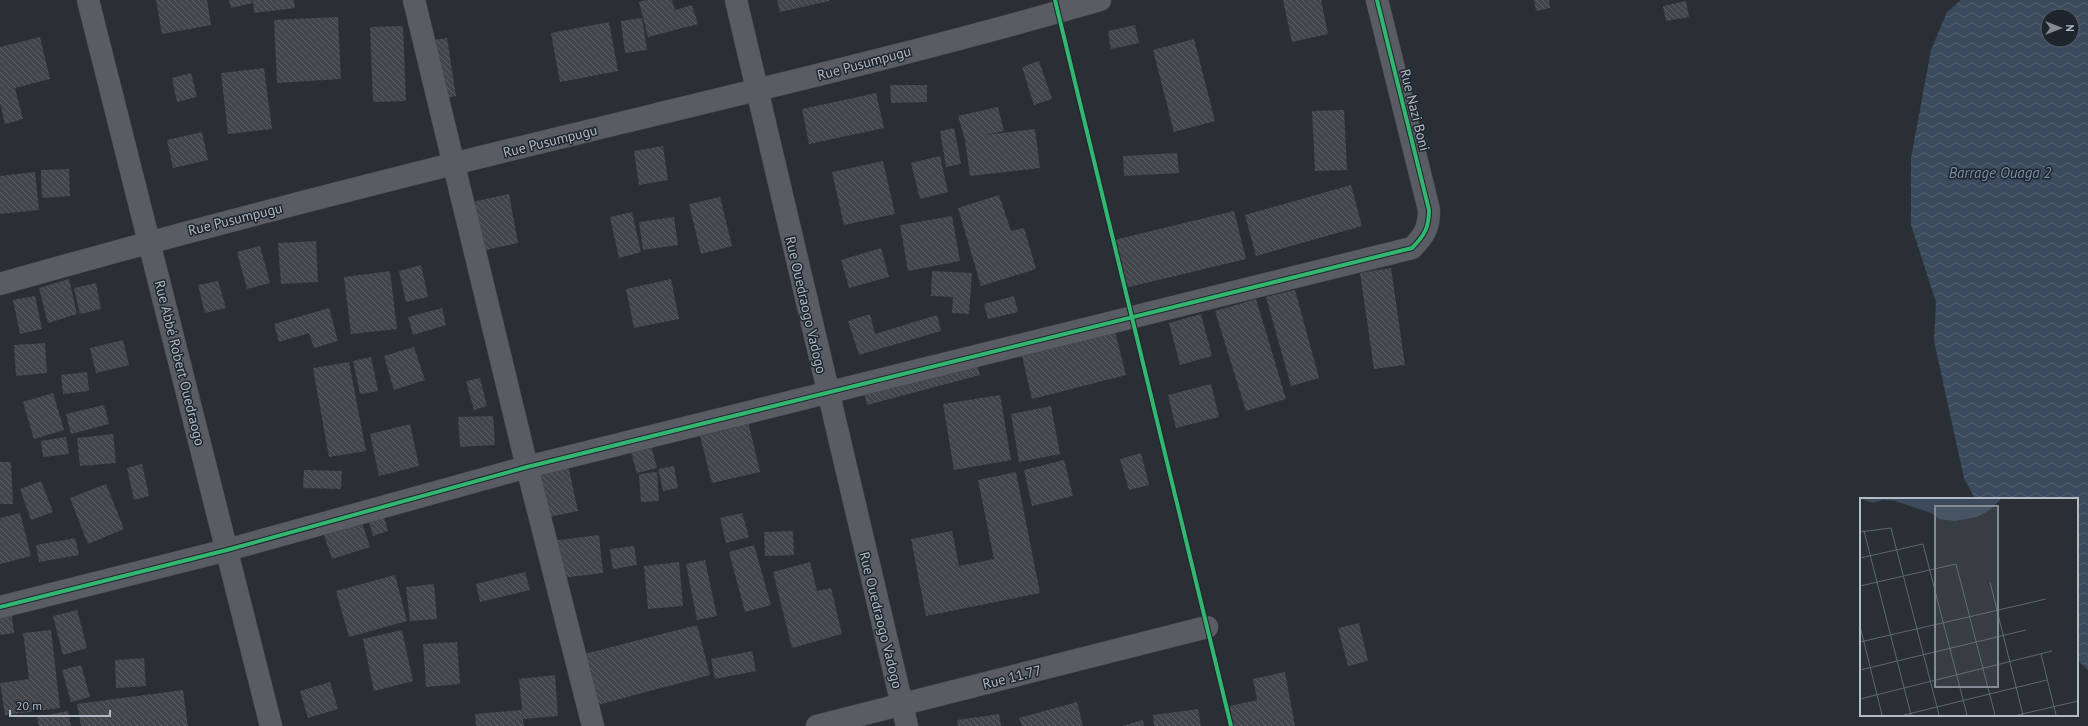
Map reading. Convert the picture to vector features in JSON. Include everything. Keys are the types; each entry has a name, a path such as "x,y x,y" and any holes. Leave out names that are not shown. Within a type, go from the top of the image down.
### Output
{"street":[{"name":"Rue Abbé Robert Ouedraogo","path":"88,0 270,726"},
{"path":"414,0 527,467 593,726"},
{"name":"Rue Ouedraogo Vadogo","path":"736,0 756,91 906,726"},
{"name":"Rue Pusumpugu","path":"0,284 149,241 454,164 756,91 1100,0"},
{"name":"Rue Nazi Boni","path":"827,393 1412,248 1423,237 1429,225 1429,210 1377,0"},
{"path":"0,607 227,550 527,467 827,393"},
{"name":"Rue 11.77","path":"817,726 1208,627"}],"water":[{"name":"Barrage Ouaga 2","path":"1961,0 2088,0 2088,670 2078,661 2078,498 1974,498 1964,478 1934,341 1936,302 1911,225 1911,158 1931,50 1947,12"}],"building":[{"path":"156,0 207,0 211,25 162,34"},
{"path":"229,0 252,0 253,3 231,8"},
{"path":"253,0 294,0 295,8 254,13"},
{"path":"647,0 672,0 675,10 692,5 698,24 648,37 639,2"},
{"path":"777,0 829,0 829,1 780,12"},
{"path":"1283,0 1321,0 1328,34 1292,42"},
{"path":"1534,0 1549,0 1550,8 1536,11"},
{"path":"1686,1 1689,17 1666,21 1663,6"},
{"path":"338,17 341,79 277,83 274,20"},
{"path":"642,18 647,50 625,53 621,21"},
{"path":"609,22 618,71 560,82 551,33"},
{"path":"1135,25 1139,43 1111,49 1108,31"},
{"path":"403,26 406,101 373,102 370,27"},
{"path":"40,37 50,79 15,88 23,119 5,124 0,103 0,47"},
{"path":"447,38 456,96 431,101 421,42"},
{"path":"1194,39 1215,121 1174,132 1153,50"},
{"path":"1039,61 1052,99 1034,105 1022,67"},
{"path":"264,68 272,129 228,134 221,73"},
{"path":"191,73 197,97 177,102 172,78"},
{"path":"890,85 927,85 927,102 891,103"},
{"path":"876,93 884,128 809,144 802,109"},
{"path":"998,107 1004,131 985,135 1035,129 1040,168 970,176 965,140 958,116"},
{"path":"1344,110 1347,170 1315,171 1312,111"},
{"path":"954,128 961,164 946,167 940,131"},
{"path":"202,132 208,160 173,168 167,140"},
{"path":"663,146 668,180 639,185 634,151"},
{"path":"1177,153 1179,173 1124,176 1123,156"},
{"path":"940,156 948,192 920,199 911,163"},
{"path":"883,161 895,214 844,225 832,172"},
{"path":"69,169 70,196 42,198 41,170"},
{"path":"35,172 39,210 0,214 0,176"},
{"path":"1351,185 1362,226 1256,256 1245,215"},
{"path":"509,194 518,243 477,252 467,203"},
{"path":"999,195 1011,231 1024,228 1036,269 981,286 958,208"},
{"path":"720,197 732,246 701,254 689,204"},
{"path":"1234,211 1246,259 1125,288 1114,240"},
{"path":"632,212 641,252 619,258 610,217"},
{"path":"952,216 960,261 908,271 900,225"},
{"path":"674,217 678,245 643,250 639,222"},
{"path":"316,241 318,282 281,284 278,243"},
{"path":"260,246 270,283 247,289 237,252"},
{"path":"881,248 889,277 849,288 841,260"},
{"path":"421,265 428,297 406,302 399,271"},
{"path":"1391,268 1405,365 1374,369 1360,273"},
{"path":"390,271 397,329 351,334 344,277"},
{"path":"932,271 972,273 969,314 952,313 953,297 931,296"},
{"path":"69,279 77,314 48,323 39,288"},
{"path":"671,279 679,319 634,328 626,289"},
{"path":"218,281 226,308 205,313 198,285"},
{"path":"96,283 101,309 80,314 74,288"},
{"path":"1295,290 1319,378 1291,386 1266,297"},
{"path":"35,296 42,329 20,334 13,300"},
{"path":"1014,296 1018,312 988,319 984,304"},
{"path":"1256,299 1286,399 1246,411 1215,311"},
{"path":"329,308 338,341 314,348 309,333 279,342 274,324"},
{"path":"442,308 446,325 413,335 408,317"},
{"path":"870,314 875,334 937,315 941,331 859,355 848,321"},
{"path":"1201,314 1212,356 1180,365 1169,323"},
{"path":"1115,332 1126,375 1032,399 1022,356"},
{"path":"123,340 129,365 96,373 90,348"},
{"path":"45,343 47,373 16,376 14,345"},
{"path":"414,347 425,380 394,390 384,356"},
{"path":"973,351 980,375 867,405 861,380"},
{"path":"371,357 378,391 360,394 353,361"},
{"path":"349,362 366,451 329,457 313,368"},
{"path":"87,372 89,391 63,394 61,375"},
{"path":"480,378 487,406 474,410 466,381"},
{"path":"1211,384 1219,417 1176,428 1168,395"},
{"path":"53,393 64,430 34,439 23,402"},
{"path":"1000,395 1011,460 954,470 943,404"},
{"path":"104,405 109,424 71,434 66,414"},
{"path":"1051,406 1060,454 1019,462 1011,414"},
{"path":"745,408 760,472 712,483 700,436 726,430 723,414"},
{"path":"493,416 495,445 460,447 458,417"},
{"path":"410,424 419,466 379,476 370,434"},
{"path":"648,433 657,468 637,473 627,439"},
{"path":"113,434 116,463 80,466 77,438"},
{"path":"66,437 69,454 43,457 41,441"},
{"path":"1141,453 1149,485 1129,490 1120,459"},
{"path":"566,455 578,511 540,519 527,464"},
{"path":"1064,460 1073,496 1032,506 1024,470"},
{"path":"0,462 11,462 13,504 0,504"},
{"path":"142,464 149,496 134,500 127,468"},
{"path":"674,466 678,488 663,491 658,469"},
{"path":"304,470 342,471 341,489 303,488"},
{"path":"657,472 659,501 641,502 639,474"},
{"path":"1016,472 1040,593 926,616 911,539 952,531 959,566 994,559 978,480"},
{"path":"41,481 53,512 31,520 20,489"},
{"path":"106,484 124,529 88,544 70,498"},
{"path":"380,503 388,531 373,536 365,507"},
{"path":"358,510 370,547 332,559 320,523"},
{"path":"20,513 31,556 0,564 0,518"},
{"path":"742,513 749,537 726,543 720,518"},
{"path":"793,531 794,555 765,556 764,532"},
{"path":"599,535 603,573 553,579 550,541"},
{"path":"75,538 79,555 39,562 36,545"},
{"path":"754,545 771,605 745,612 729,552"},
{"path":"634,546 637,565 613,569 610,549"},
{"path":"705,560 717,616 697,620 686,564"},
{"path":"679,562 683,606 648,609 644,566"},
{"path":"810,562 817,591 831,588 842,634 792,648 773,572"},
{"path":"525,572 530,590 480,602 476,584"},
{"path":"395,575 407,621 349,637 336,591"},
{"path":"434,584 437,619 410,621 406,587"},
{"path":"0,597 11,610 14,633 0,635"},
{"path":"77,610 87,648 63,655 53,616"},
{"path":"1359,623 1368,661 1348,666 1338,628"},
{"path":"697,625 710,675 586,708 573,657"},
{"path":"51,630 60,708 5,715 0,683 29,679 23,633"},
{"path":"402,630 413,681 374,691 363,639"},
{"path":"457,642 460,684 426,687 423,644"},
{"path":"752,651 756,671 715,679 711,659"},
{"path":"144,658 146,686 116,688 115,660"},
{"path":"81,665 90,697 71,702 62,670"},
{"path":"1285,672 1295,726 1233,726 1230,706 1257,700 1253,679"},
{"path":"555,675 558,716 523,719 519,679"},
{"path":"330,682 338,709 308,718 300,691"},
{"path":"183,690 188,726 81,726 77,704"},
{"path":"1077,702 1083,726 1022,726 1019,718"},
{"path":"1198,709 1201,726 1154,726 1153,715"},
{"path":"522,710 524,726 476,726 475,714"},
{"path":"68,711 71,726 39,726 37,717"},
{"path":"999,714 1001,726 958,726 957,720"},
{"path":"1143,720 1144,726 1122,726"}],"cycle path":[{"path":"1055,0 1231,726"},
{"path":"0,607 227,550 527,467 1412,248 1420,239 1427,226 1429,210 1377,0"}]}
